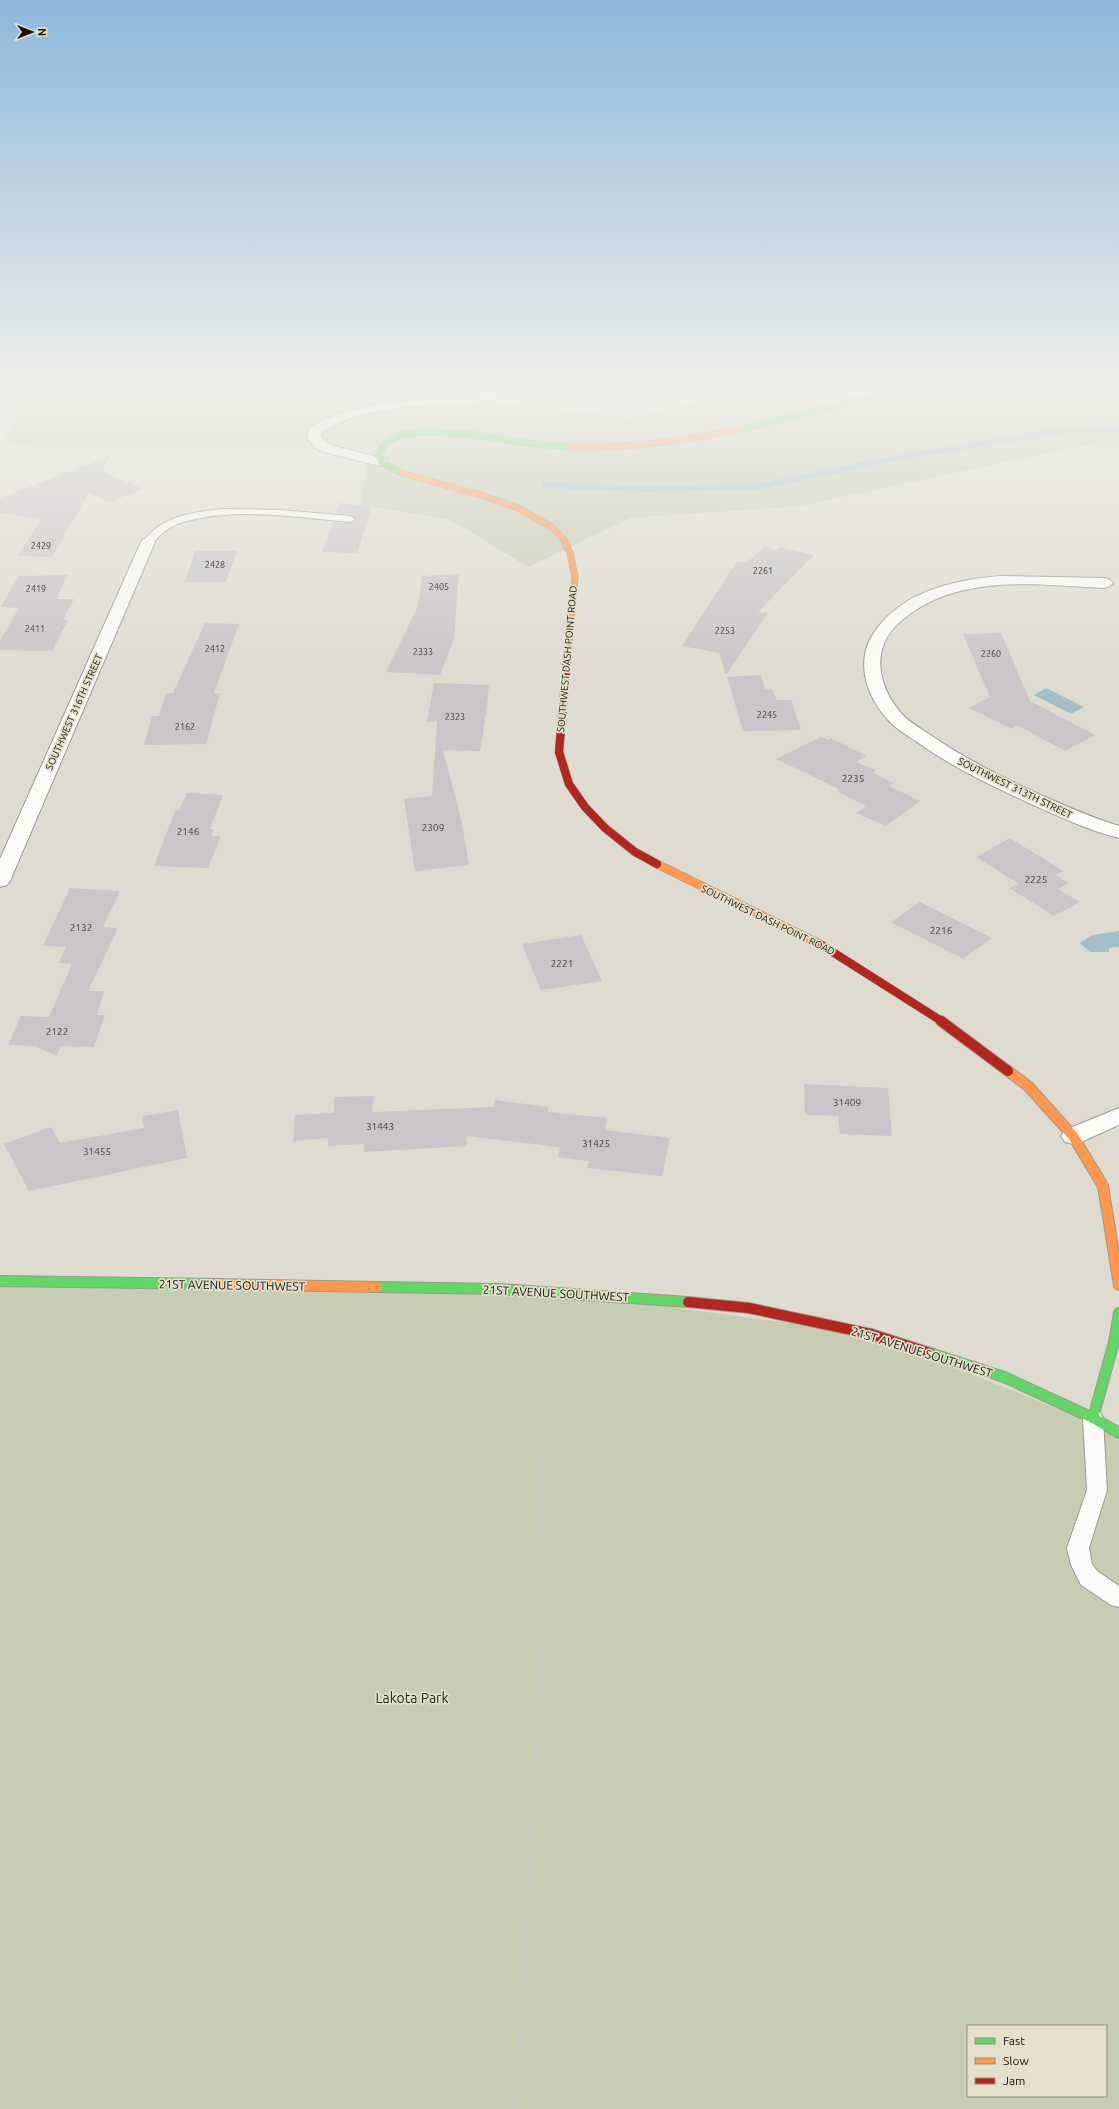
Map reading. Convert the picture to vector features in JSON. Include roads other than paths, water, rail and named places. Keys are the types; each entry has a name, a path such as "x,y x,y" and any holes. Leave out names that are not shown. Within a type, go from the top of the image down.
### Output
{"main road":[{"name":"SOUTHWEST DASH POINT ROAD","path":"431,482 515,508 546,523 563,539 568,549 575,577 559,752 569,784 585,807 605,828 635,852 681,877 832,950 953,1029 1028,1086 1073,1136 1103,1186 1119,1285"},
{"name":"21ST AVENUE SOUTHWEST","path":"0,1281 499,1289 634,1297 748,1308 871,1334 1004,1377 1093,1418"},
{"path":"1119,1312 1114,1342 1093,1418 1119,1433"}],"street":[{"name":"SOUTHWEST 316TH STREET","path":"0,881 148,542"},
{"name":"SOUTHWEST 313TH STREET","path":"1105,583 1013,581 968,584 933,593 904,610 887,625 874,643 870,663 878,692 895,717 930,743 965,765 1005,785 1088,823 1119,832"},
{"path":"1073,1136 1119,1116"}],"lane":[{"path":"148,542 162,528 182,519 205,515 262,512 350,519"},
{"path":"1093,1418 1097,1490 1078,1548 1082,1565 1089,1578 1119,1598"}],"water":[{"path":"1046,688 1084,707 1071,714 1034,695"},
{"path":"1119,931 1119,947 1109,949 1109,952 1090,952 1080,943 1092,935"}],"waterway":[{"path":"545,485 649,489 760,486 777,482"}],"park label":[{"name":"Lakota Park","path":"412,1698"}]}
